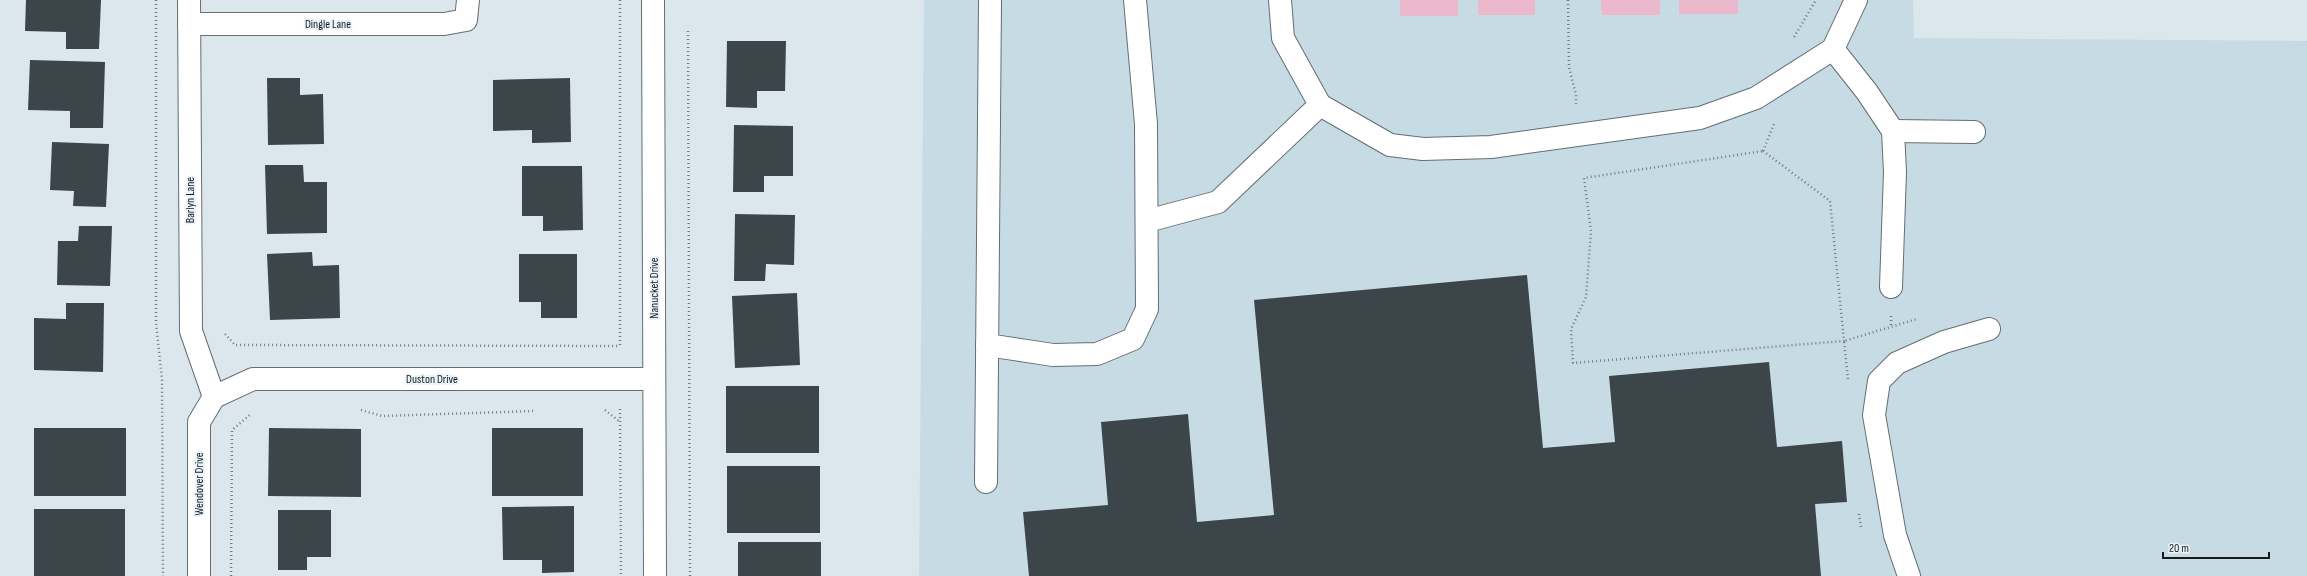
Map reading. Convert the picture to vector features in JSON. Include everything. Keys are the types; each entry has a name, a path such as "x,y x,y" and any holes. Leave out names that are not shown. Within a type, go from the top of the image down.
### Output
{"street":[{"name":"Barlyn Lane","path":"189,0 191,331 214,397"},
{"name":"Nanucket Drive","path":"653,0 656,576"},
{"path":"986,482 990,0"},
{"path":"987,345 1053,355 1097,354 1133,339 1147,309 1146,124 1135,0"},
{"path":"1280,0 1283,38 1320,105 1390,145 1423,149 1491,146 1700,118 1756,98 1833,49 1856,0"},
{"name":"Dingle Lane","path":"189,24 444,24 467,10"},
{"path":"1833,49 1867,92 1893,131 1894,172 1891,287"},
{"path":"1147,221 1218,202 1320,105"},
{"path":"1893,131 1974,132"},
{"path":"1909,576 1894,535 1874,415 1879,380 1897,363 1944,342 1989,329"},
{"name":"Duston Drive","path":"214,397 253,379 654,379"},
{"name":"Wendover Drive","path":"199,576 199,422 214,397"}],"path":[{"path":"156,0 156,324 162,379 164,576"},
{"path":"620,0 621,576"},
{"path":"1568,0 1569,66 1576,95 1576,109"},
{"path":"1792,40 1816,0"},
{"path":"688,31 690,576"},
{"path":"1763,151 1774,123"},
{"path":"1763,151 1830,201 1844,340 1572,363 1571,329 1586,297 1591,231 1584,178 1763,151"},
{"path":"223,331 235,345 620,346"},
{"path":"357,409 382,416 540,411"},
{"path":"604,409 620,422"},
{"path":"231,576 232,430 253,413"}],"shaded area":[{"path":"924,0 1913,0 1914,38 2307,41 2307,576 919,576"},
{"path":"1400,0 1458,0 1458,16 1400,16"},
{"path":"1478,0 1535,0 1535,15 1478,15"},
{"path":"1601,0 1660,0 1660,15 1602,15"},
{"path":"1679,0 1738,0 1738,14 1679,14"}],"building":[{"path":"26,0 101,0 99,49 66,49 66,32 25,31"},
{"path":"727,41 786,41 785,91 757,91 757,108 726,107"},
{"path":"30,60 105,62 103,128 70,128 70,111 28,110"},
{"path":"267,78 300,78 300,95 323,94 324,144 268,145"},
{"path":"570,78 571,142 532,143 532,130 493,131 493,80"},
{"path":"734,125 793,126 793,176 764,176 764,192 733,192"},
{"path":"52,142 109,144 106,207 73,206 74,191 50,190"},
{"path":"265,165 303,165 304,182 327,182 327,233 267,234"},
{"path":"522,166 582,166 583,230 543,231 543,216 522,216"},
{"path":"735,214 795,215 794,265 766,264 765,281 734,281"},
{"path":"79,226 112,226 110,286 57,285 58,241 78,241"},
{"path":"312,252 313,266 339,265 340,318 270,320 267,254"},
{"path":"519,254 577,254 577,318 541,318 541,302 519,302"},
{"path":"1527,275 1543,448 1615,442 1609,376 1769,362 1777,447 1842,441 1847,502 1815,504 1821,576 1029,576 1023,512 1108,505 1101,422 1188,414 1197,522 1274,515 1254,300"},
{"path":"797,293 800,365 735,368 732,296"},
{"path":"66,303 104,303 103,372 34,370 34,318 66,319"},
{"path":"726,386 819,386 819,453 726,453"},
{"path":"34,428 126,428 126,496 34,496"},
{"path":"269,428 361,429 361,497 268,496"},
{"path":"492,428 583,428 583,496 492,496"},
{"path":"727,466 820,466 820,533 727,533"},
{"path":"574,506 574,572 542,573 542,560 503,560 502,507"},
{"path":"34,509 125,509 125,576 34,576"},
{"path":"278,510 331,510 331,557 307,557 307,570 278,570"},
{"path":"738,542 821,542 821,576 738,576"}]}
